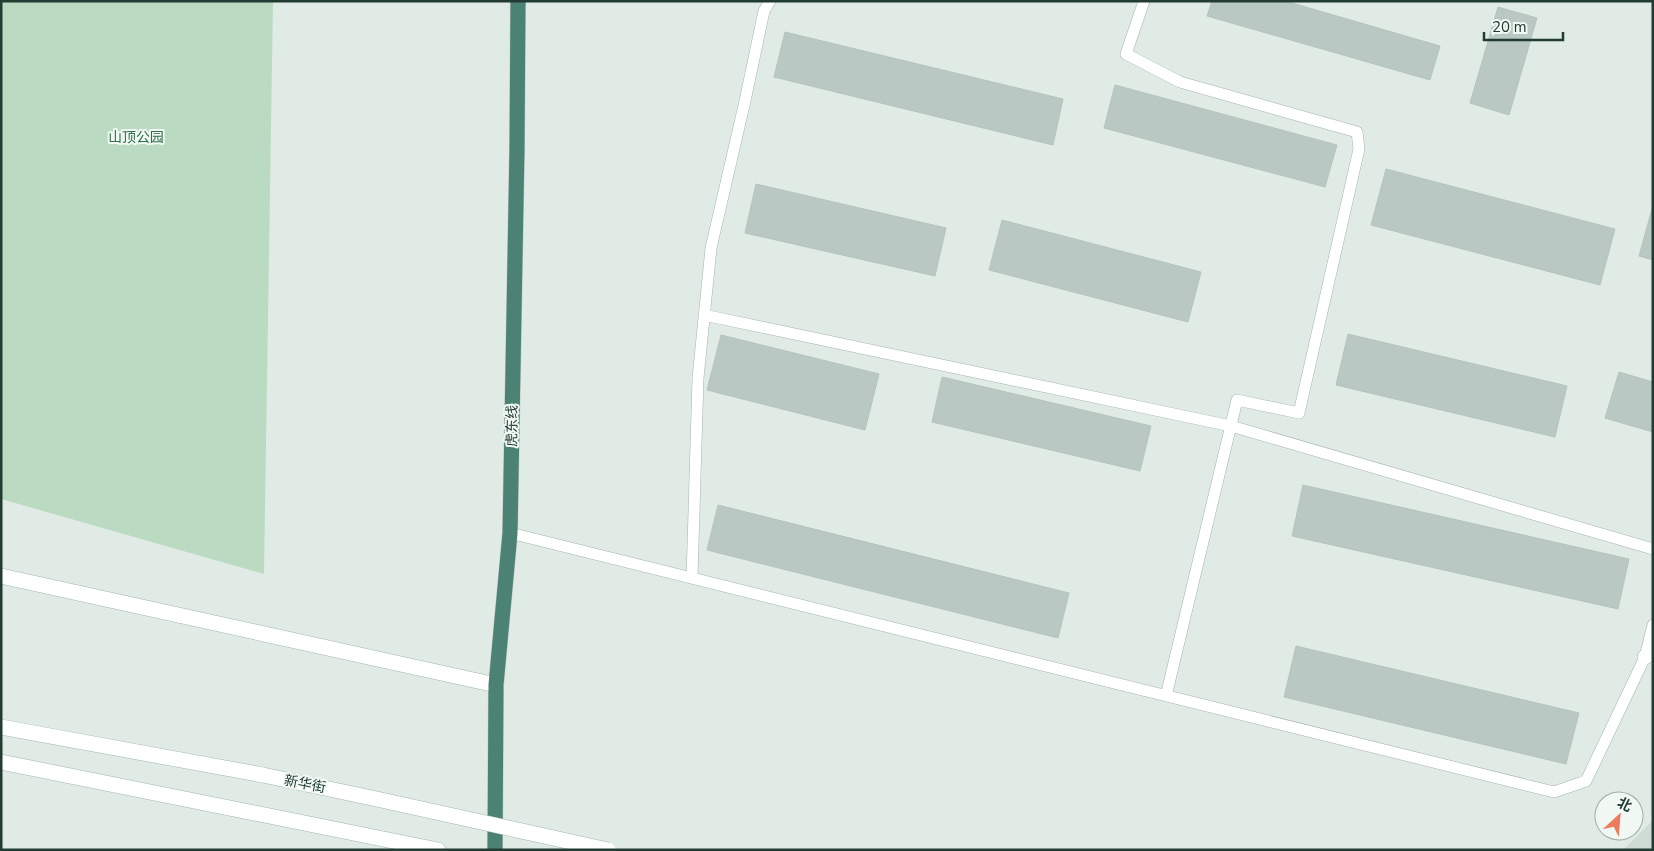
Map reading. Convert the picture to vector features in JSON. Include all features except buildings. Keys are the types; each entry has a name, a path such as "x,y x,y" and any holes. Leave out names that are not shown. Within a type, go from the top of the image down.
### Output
{"highway":[{"name":"虎东线","path":"495,850 496,685 510,533 518,1"}],"main road":[{"path":"1,576 496,685"},
{"name":"新华街","path":"1,727 281,779 608,850"},
{"path":"1,762 438,850"}],"lane":[{"path":"692,578 698,378 711,248 764,11 770,1"},
{"path":"1144,1 1126,54 1180,82 1357,132 1359,149 1300,413 1237,400 1166,696"},
{"path":"704,315 1231,426 1653,549"},
{"path":"510,533 1554,792 1586,781 1649,654 1653,625"}],"shaded area":[{"path":"1653,820 1653,850 1623,850 1632,841 1644,841 1644,829"}],"green space":[{"name":"山顶公园","path":"1,1 273,1 264,574 1,499"}]}
